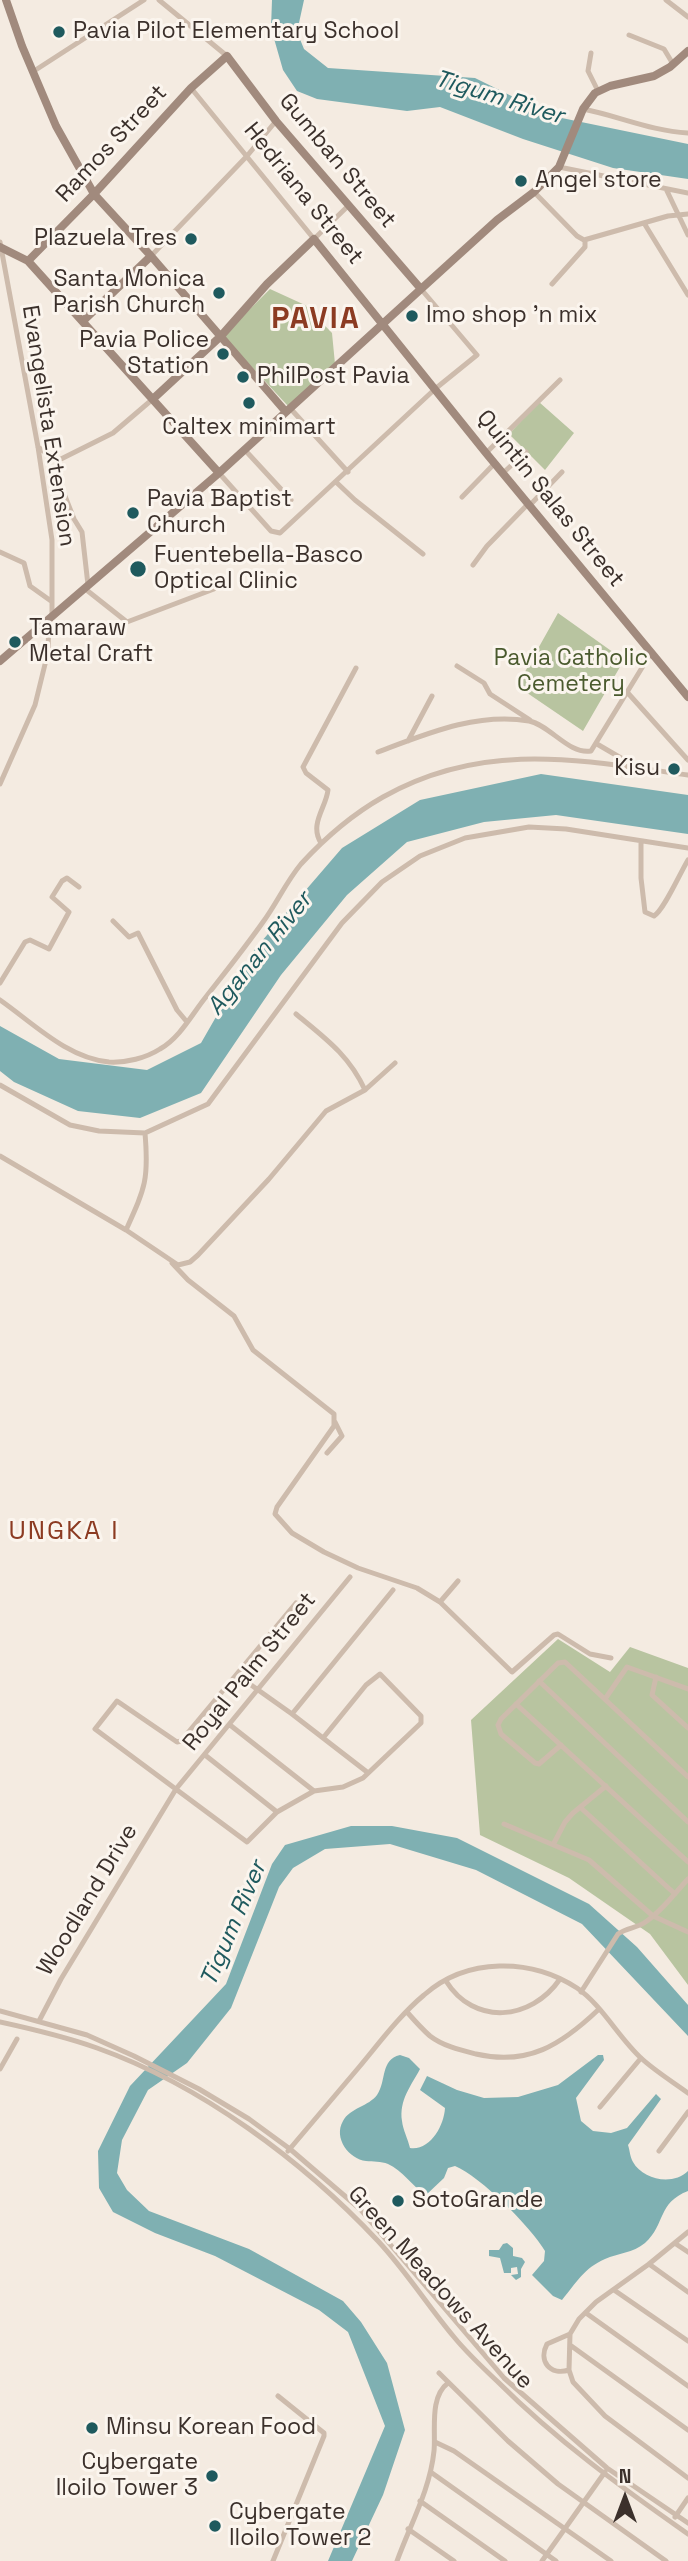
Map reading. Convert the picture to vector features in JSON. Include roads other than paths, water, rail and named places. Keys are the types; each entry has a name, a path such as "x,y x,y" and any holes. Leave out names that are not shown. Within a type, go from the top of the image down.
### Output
{"main road":[{"path":"6,0 56,126 94,194 288,410"},
{"path":"0,661 219,473 498,220 534,192 560,165 582,111 598,91 654,76 687,55"},
{"name":"Ramos Street","path":"28,261 191,88 227,56"},
{"name":"Gumban Street","path":"227,56 276,121 421,289"},
{"path":"154,398 221,336 267,284 314,239"},
{"name":"Hedriana Street","path":"314,239 384,323"},
{"path":"0,246 28,261 84,320 219,473"},
{"path":"84,320 151,256"},
{"name":"Quintin Salas Street","path":"384,323 486,453 688,697"}],"street":[{"path":"34,71 144,0"},
{"name":"Gumban Street","path":"159,0 227,56"},
{"path":"666,0 688,17"},
{"path":"629,34 664,49 673,64"},
{"path":"591,53 588,71 598,91"},
{"name":"Hedriana Street","path":"191,88 314,239"},
{"path":"582,111 619,117 653,129 688,134"},
{"path":"151,256 247,156 276,121"},
{"path":"560,165 688,194"},
{"path":"667,191 688,235"},
{"path":"534,192 577,236 585,240 677,214 688,214"},
{"path":"314,239 348,206"},
{"path":"644,223 688,295"},
{"path":"552,284 585,247 585,240"},
{"name":"Evangelista Extension","path":"0,246 38,447 52,540 48,652 35,705 0,784"},
{"name":"Gumban Street","path":"421,289 477,355 435,389"},
{"path":"486,453 560,380"},
{"path":"219,473 271,531 280,533 435,389"},
{"path":"57,461 113,433 154,398"},
{"path":"288,410 348,472"},
{"path":"38,447 57,461 61,486 82,532 86,586 127,622 214,589"},
{"path":"244,449 291,500"},
{"path":"503,473 526,452"},
{"path":"462,497 495,463"},
{"path":"473,565 487,546 562,472"},
{"path":"336,482 423,554"},
{"path":"0,552 24,563 30,586 51,601"},
{"path":"457,666 484,683 490,694 533,722 581,751 591,751 651,653"},
{"path":"321,843 316,831 328,790 306,773 303,767 356,668"},
{"path":"627,692 688,760"},
{"path":"408,741 432,696"},
{"path":"378,752 473,722 533,722"},
{"path":"597,744 621,758"},
{"path":"0,1000 38,1030 79,1052 107,1062 142,1057 162,1049 187,1022 265,920 283,888 321,843 384,796 433,775 469,765 518,758 568,758 688,775"},
{"path":"0,1085 70,1125 99,1131 145,1133 208,1104 342,923 382,882 420,856 465,838 529,827 566,829 688,848"},
{"path":"641,841 645,912 654,916 662,911 669,892 688,860"},
{"path":"0,984 25,942 30,940 49,949 69,912 52,897 62,881 67,878 79,887"},
{"path":"113,921 130,937 138,933 177,1010 187,1022"},
{"path":"296,1014 346,1058 365,1090"},
{"path":"172,1263 178,1265 190,1262 198,1255 269,1179 326,1111 365,1090 395,1063"},
{"path":"126,1230 143,1195 147,1177 145,1133"},
{"path":"0,1156 126,1230 172,1263 188,1280 234,1316 253,1350 331,1409 342,1436 327,1453"},
{"path":"335,1422 277,1507 277,1518 292,1533 358,1568 417,1588 440,1602 512,1672 554,1634 590,1654 611,1658"},
{"name":"Royal Palm Street","path":"176,1789 350,1577"},
{"path":"440,1602 458,1581"},
{"path":"292,1714 393,1590"},
{"path":"296,1603 179,1742 117,1701 95,1729 248,1842 277,1812 314,1791 354,1783 422,1720 380,1674 366,1685 323,1738"},
{"path":"561,1745 539,1764 535,1763 501,1734 498,1725 558,1663 565,1662 688,1777"},
{"path":"605,1699 628,1667 688,1689"},
{"path":"237,1675 367,1772"},
{"path":"656,1677 652,1695 688,1728"},
{"path":"539,1681 688,1822"},
{"path":"516,1704 688,1862"},
{"path":"230,1725 314,1791"},
{"path":"205,1755 277,1812"},
{"path":"554,1843 565,1822 606,1786"},
{"name":"Woodland Drive","path":"34,2030 61,1979 176,1789"},
{"path":"581,1808 675,1894"},
{"path":"504,1824 589,1860 653,1916 688,1932"},
{"path":"581,1992 618,1934 625,1929 641,1925 653,1916 688,1879"},
{"path":"284,2156 382,2038 424,1995 446,1981 479,1968 504,1966 538,1969 560,1979 581,1992 641,2058 688,2093"},
{"path":"446,1981 454,1994 465,2003 491,2013 531,2006 542,1999 560,1979"},
{"path":"407,2012 430,2036 445,2044 483,2056 511,2058 554,2046 598,2010"},
{"name":"Green Meadows Avenue","path":"0,2011 87,2035 250,2119 290,2149 360,2209 504,2378 607,2468 688,2523"},
{"name":"Green Meadows Avenue","path":"0,2022 132,2059"},
{"path":"0,2069 17,2039"},
{"path":"600,2107 641,2058"},
{"name":"Green Meadows Avenue","path":"180,2083 284,2156 328,2191 380,2243 456,2339 499,2384 603,2474 688,2534"},
{"path":"215,2108 220,2102"},
{"path":"659,2151 688,2112"},
{"path":"688,2232 676,2244 596,2302 579,2319 570,2334 569,2370 580,2391 606,2416 688,2478"},
{"path":"676,2244 688,2252"},
{"path":"649,2264 688,2292"},
{"path":"614,2290 688,2342"},
{"path":"586,2313 688,2386"},
{"path":"569,2370 553,2370 545,2363 543,2354 547,2344 570,2334"},
{"path":"570,2345 688,2430"},
{"path":"439,2373 558,2484 666,2561"},
{"path":"399,2560 408,2529 432,2473 436,2409 439,2393 448,2383"},
{"path":"273,2561 324,2436 321,2430 278,2396"},
{"path":"435,2442 454,2451 611,2561"},
{"path":"542,2561 607,2468"},
{"path":"432,2473 556,2561"},
{"path":"671,2522 688,2498"},
{"path":"421,2501 502,2560"},
{"path":"408,2529 454,2561"}],"water":[{"name":"Tigum River","path":"272,0 304,0 297,32 304,49 328,68 475,78 552,116 688,144 688,179 613,168 523,139 440,107 407,111 317,99 297,91 283,70 271,28"},
{"name":"Aganan River","path":"541,774 688,795 688,834 556,815 484,822 407,842 347,895 281,975 201,1093 140,1118 78,1111 14,1082 0,1071 0,1026 59,1059 147,1070 201,1043 255,949 342,848 420,800"},
{"path":"351,1826 392,1826 457,1838 589,1904 637,1947 688,2005 688,2036 582,1924 476,1870 390,1844 325,1849 293,1868 279,1887 231,2008 187,2063 148,2090 122,2140 117,2173 127,2190 149,2211 249,2249 343,2301 361,2322 387,2363 405,2430 383,2495 352,2561 328,2561 385,2426 348,2332 319,2310 215,2256 155,2233 113,2212 99,2188 98,2151 130,2086 226,1984 272,1864 285,1845"},
{"path":"400,2055 409,2058 420,2069 402,2106 403,2124 410,2148 417,2148 424,2146 435,2136 445,2108 420,2090 427,2076 457,2090 484,2098 518,2097 558,2085 598,2055 603,2055 604,2060 576,2098 581,2121 593,2131 611,2133 627,2128 656,2094 661,2099 628,2145 631,2158 644,2173 659,2179 682,2176 688,2171 688,2191 678,2196 666,2208 652,2236 645,2243 591,2267 562,2300 553,2296 532,2275 544,2261 545,2251 517,2216 478,2180 455,2166 448,2168 444,2178 426,2195 388,2164 360,2159 344,2147 340,2134 343,2121 350,2113 377,2095 389,2061"},
{"path":"507,2243 513,2248 513,2256 522,2258 525,2262 521,2277 516,2280 511,2275 518,2274 517,2267 511,2268 511,2273 504,2273 500,2258 489,2256 489,2250 499,2250"}],"place":[{"name":"Pavia Pilot Elementary School","path":"59,32"},
{"name":"Angel store","path":"521,181"},
{"name":"Plazuela Tres","path":"191,239"},
{"name":"Santa Monica Parish Church","path":"219,293"},
{"name":"Imo shop 'n mix","path":"412,316"},
{"name":"Pavia Police Station","path":"223,354"},
{"name":"PhilPost Pavia","path":"243,377"},
{"name":"Caltex minimart","path":"249,403"},
{"name":"Pavia Baptist Church","path":"133,513"},
{"name":"Fuentebella-Basco Optical Clinic","path":"138,569"},
{"name":"Tamaraw Metal Craft","path":"15,642"},
{"name":"Kisu","path":"674,769"},
{"name":"SotoGrande","path":"398,2201"},
{"name":"Minsu Korean Food","path":"92,2428"},
{"name":"Cybergate Iloilo Tower 3","path":"212,2476"},
{"name":"Cybergate Iloilo Tower 2","path":"215,2526"}],"district":[{"name":"PAVIA","path":"316,320"},
{"name":"UNGKA I","path":"64,1532"}],"park label":[{"name":"Pavia Catholic Cemetery","path":"571,672"}]}
